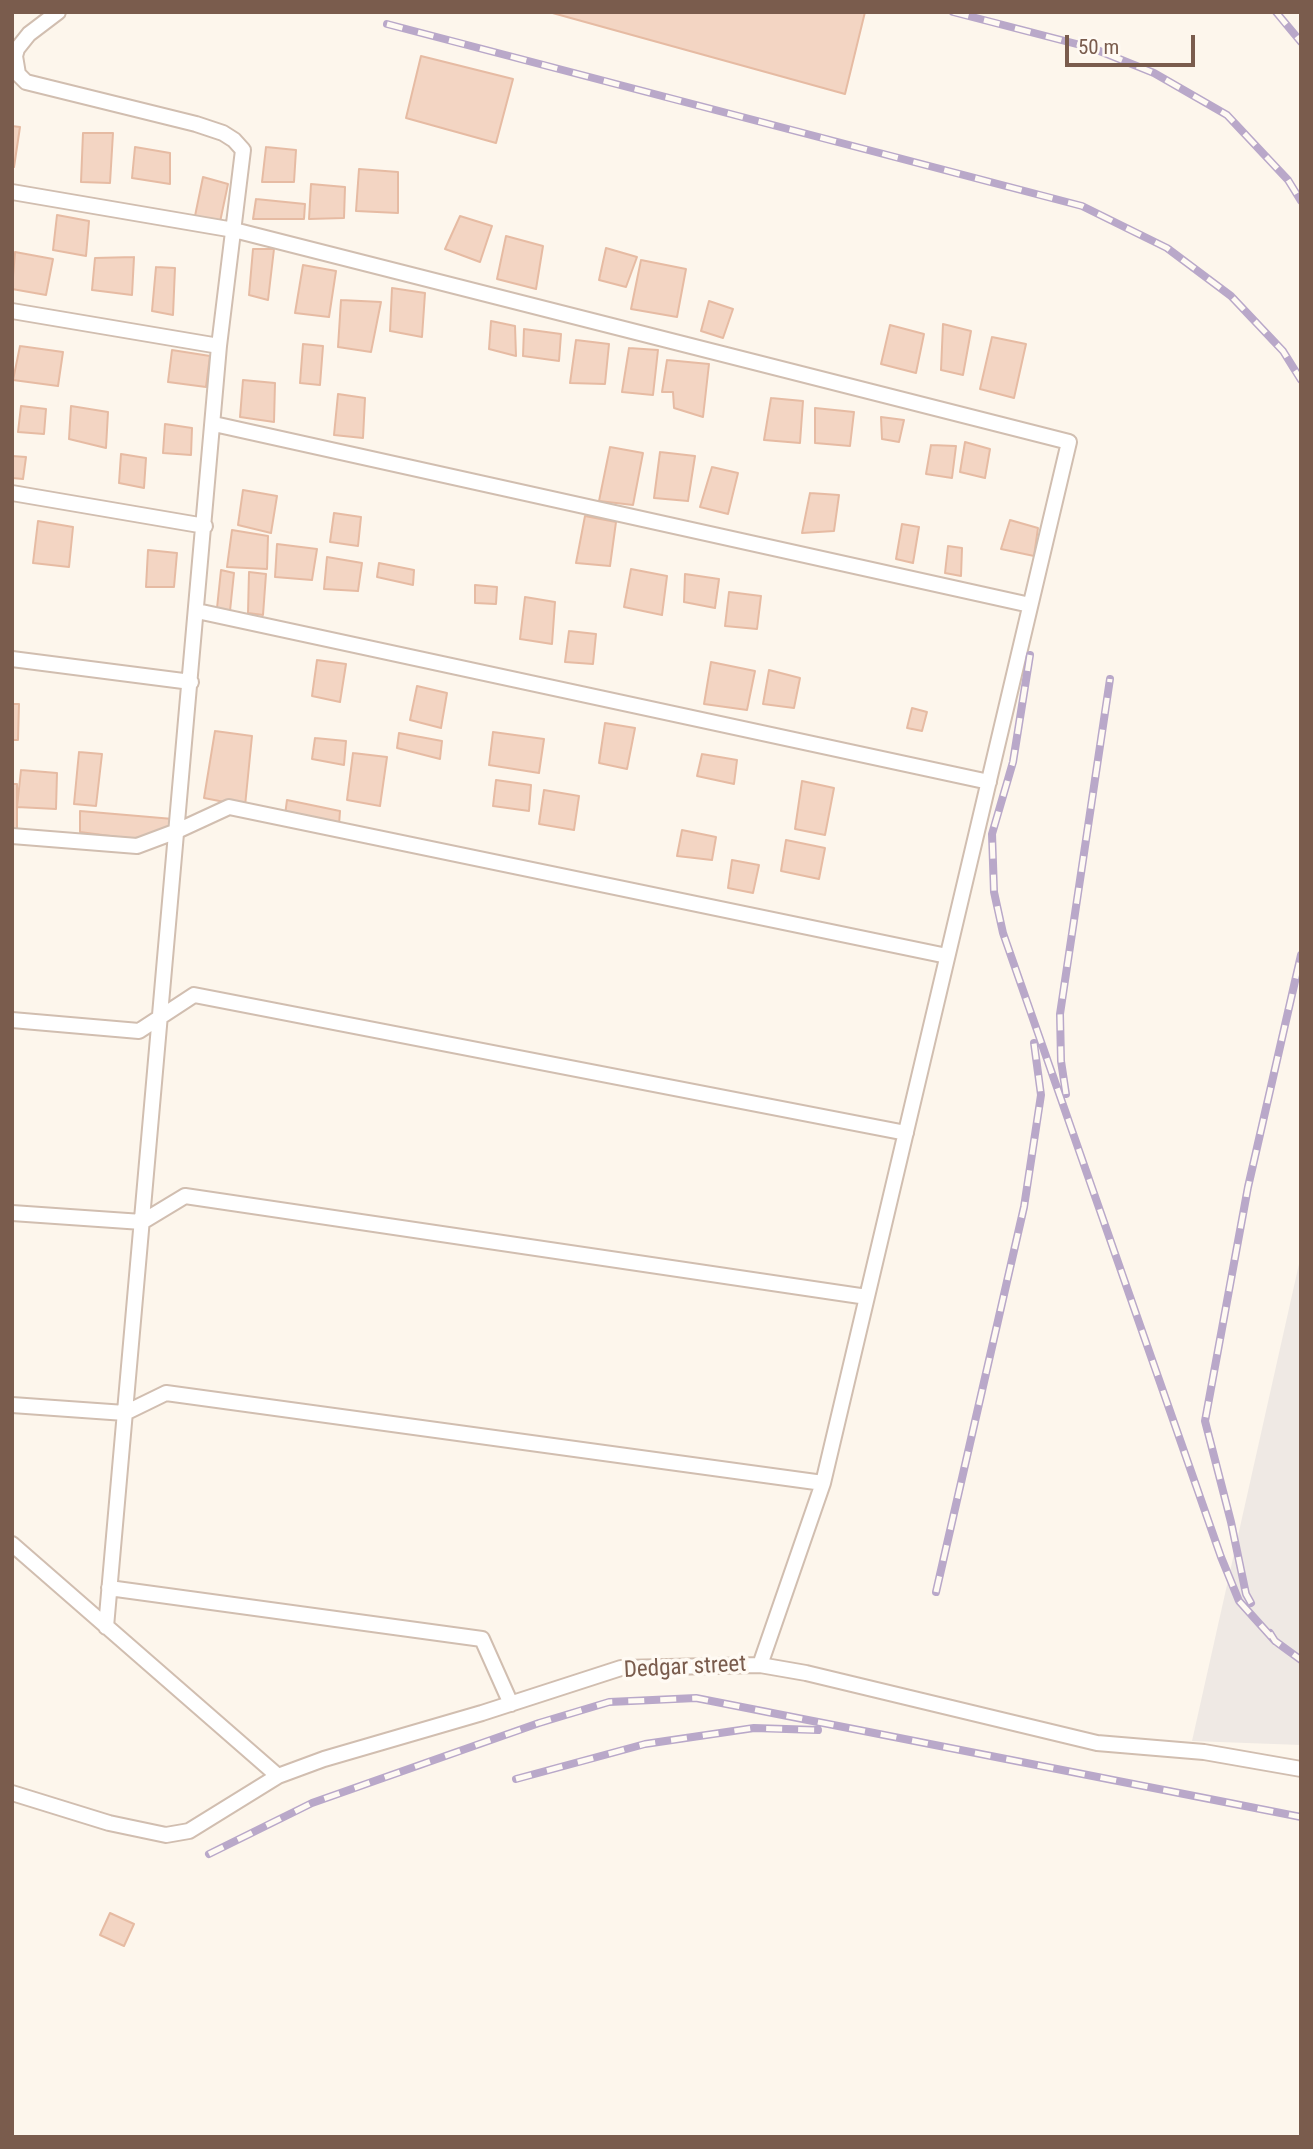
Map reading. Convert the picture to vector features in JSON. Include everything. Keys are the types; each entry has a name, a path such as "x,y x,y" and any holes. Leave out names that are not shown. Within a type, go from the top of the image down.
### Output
{"street":[{"path":"58,12 37,27 17,49 15,56 18,74 26,82 196,124 223,133 243,150 219,346 106,1627"},
{"path":"12,192 234,230 1069,442 823,1483 760,1665"},
{"path":"12,311 219,346"},
{"path":"214,424 1030,605"},
{"path":"12,493 205,526"},
{"path":"197,611 989,782"},
{"path":"12,659 191,682"},
{"path":"12,835 137,846 229,807 947,956"},
{"path":"12,1020 139,1031 194,995 906,1132"},
{"path":"12,1213 142,1222 185,1196 867,1297"},
{"path":"12,1405 125,1413 166,1394 823,1483"},
{"path":"12,1544 278,1776"},
{"path":"110,1588 482,1639 511,1704"},
{"name":"Dedgar street","path":"12,1793 109,1823 166,1835 189,1831 278,1776 324,1759 511,1704 621,1668 760,1665 806,1673 1097,1744 1204,1752 1301,1769"}],"shaded area":[{"path":"1301,1255 1301,1745 1192,1741"}],"building":[{"path":"549,12 865,12 845,94"},
{"path":"421,56 513,79 496,143 406,118"},
{"path":"12,126 20,127 14,167 12,167"},
{"path":"83,133 113,133 110,183 81,182"},
{"path":"135,147 170,153 170,184 132,178"},
{"path":"266,147 296,150 294,182 262,182"},
{"path":"359,169 398,172 398,213 356,211"},
{"path":"203,177 228,184 220,222 195,216"},
{"path":"311,184 345,187 344,218 309,219"},
{"path":"256,199 305,204 304,219 253,219"},
{"path":"57,215 89,221 86,256 53,250"},
{"path":"460,216 492,226 480,262 445,249"},
{"path":"506,236 543,246 536,289 497,279"},
{"path":"606,248 637,257 626,287 599,280"},
{"path":"253,249 274,249 268,300 249,295"},
{"path":"15,252 53,259 46,295 12,289"},
{"path":"134,257 132,295 92,290 95,258"},
{"path":"641,260 686,269 677,317 631,309"},
{"path":"303,265 336,271 329,317 295,313"},
{"path":"156,267 175,268 173,315 152,311"},
{"path":"392,288 425,293 422,337 390,331"},
{"path":"341,300 381,302 371,352 338,347"},
{"path":"709,301 733,309 723,338 701,331"},
{"path":"491,321 515,326 516,356 489,349"},
{"path":"943,324 971,331 963,375 941,370"},
{"path":"890,325 924,334 916,373 881,364"},
{"path":"524,329 561,334 559,361 523,356"},
{"path":"992,337 1026,344 1014,398 980,389"},
{"path":"576,340 609,344 605,384 570,383"},
{"path":"303,344 323,346 320,385 300,383"},
{"path":"20,346 63,352 58,386 13,380"},
{"path":"629,348 658,350 653,395 622,392"},
{"path":"172,350 210,356 206,387 168,382"},
{"path":"667,360 709,364 703,417 674,408 673,392 662,392"},
{"path":"243,380 275,383 274,422 240,417"},
{"path":"338,394 365,398 363,438 334,435"},
{"path":"771,398 803,401 800,443 764,440"},
{"path":"21,406 46,409 44,434 18,432"},
{"path":"71,406 108,412 106,448 69,439"},
{"path":"815,408 854,412 850,446 815,443"},
{"path":"881,417 904,420 899,442 882,439"},
{"path":"165,424 192,428 191,455 163,453"},
{"path":"965,442 990,449 985,478 960,472"},
{"path":"931,445 956,446 952,478 926,474"},
{"path":"610,447 643,453 633,505 599,501"},
{"path":"660,452 695,456 688,501 654,498"},
{"path":"121,454 146,458 144,488 119,483"},
{"path":"12,456 26,457 23,479 12,478"},
{"path":"712,467 738,473 728,514 700,507"},
{"path":"243,490 277,496 271,533 238,525"},
{"path":"810,493 839,495 834,531 802,533"},
{"path":"334,513 361,517 358,546 330,542"},
{"path":"585,516 616,522 610,566 576,563"},
{"path":"1010,520 1038,528 1034,556 1001,549"},
{"path":"38,521 73,527 69,567 33,563"},
{"path":"902,524 919,527 913,563 896,559"},
{"path":"232,530 268,536 267,569 227,567"},
{"path":"277,544 317,549 312,580 275,577"},
{"path":"948,546 962,548 961,576 945,573"},
{"path":"148,550 177,553 174,587 146,587"},
{"path":"327,557 362,563 358,591 324,589"},
{"path":"379,563 414,570 413,585 377,577"},
{"path":"631,569 667,576 662,615 624,607"},
{"path":"221,570 234,573 230,611 217,608"},
{"path":"249,572 266,574 263,615 248,613"},
{"path":"685,574 719,579 715,608 684,602"},
{"path":"475,585 497,587 496,604 475,603"},
{"path":"729,592 761,596 757,629 725,626"},
{"path":"525,597 555,602 552,644 520,639"},
{"path":"569,631 596,634 593,664 565,662"},
{"path":"317,660 346,664 340,702 312,696"},
{"path":"711,662 755,671 747,710 704,704"},
{"path":"769,670 800,678 794,708 763,704"},
{"path":"417,686 447,693 441,728 410,720"},
{"path":"12,704 19,704 18,740 12,740"},
{"path":"912,708 927,712 922,731 907,728"},
{"path":"605,723 635,728 627,769 599,763"},
{"path":"215,731 252,736 245,806 204,798"},
{"path":"493,732 544,739 539,773 489,765"},
{"path":"399,733 442,741 440,759 397,748"},
{"path":"315,738 346,741 344,765 312,759"},
{"path":"79,752 102,754 96,806 74,804"},
{"path":"353,753 387,757 380,806 347,800"},
{"path":"702,754 737,760 734,784 697,776"},
{"path":"21,770 57,773 56,809 17,807"},
{"path":"496,780 531,785 529,811 493,806"},
{"path":"802,781 834,788 825,835 795,829"},
{"path":"12,784 17,784 17,829 12,829"},
{"path":"544,790 579,796 574,830 539,824"},
{"path":"287,800 340,811 339,825 285,815"},
{"path":"80,811 173,819 170,829 140,840 80,832"},
{"path":"682,830 716,837 712,860 677,856"},
{"path":"786,840 825,848 819,879 781,871"},
{"path":"732,860 759,865 753,893 728,888"},
{"path":"110,1913 134,1924 124,1946 100,1935"}],"railway":[{"path":"953,12 1092,48 1154,73 1227,115 1288,180 1301,201"},
{"path":"1276,12 1301,42"},
{"path":"387,24 1082,206 1167,248 1231,296 1283,351 1301,380"},
{"path":"1030,655 1013,762 992,834 994,892 1003,933 1221,1557 1239,1601 1275,1641"},
{"path":"1066,1094 1061,1061 1060,1014 1110,679"},
{"path":"1251,1603 1246,1594 1205,1421 1248,1187 1301,955"},
{"path":"936,1592 1024,1207 1041,1095 1034,1043"},
{"path":"1270,1633 1275,1641 1301,1660"},
{"path":"209,1854 312,1803 539,1723 609,1702 696,1698 1301,1817"},
{"path":"516,1779 645,1744 754,1728 818,1730"}]}
